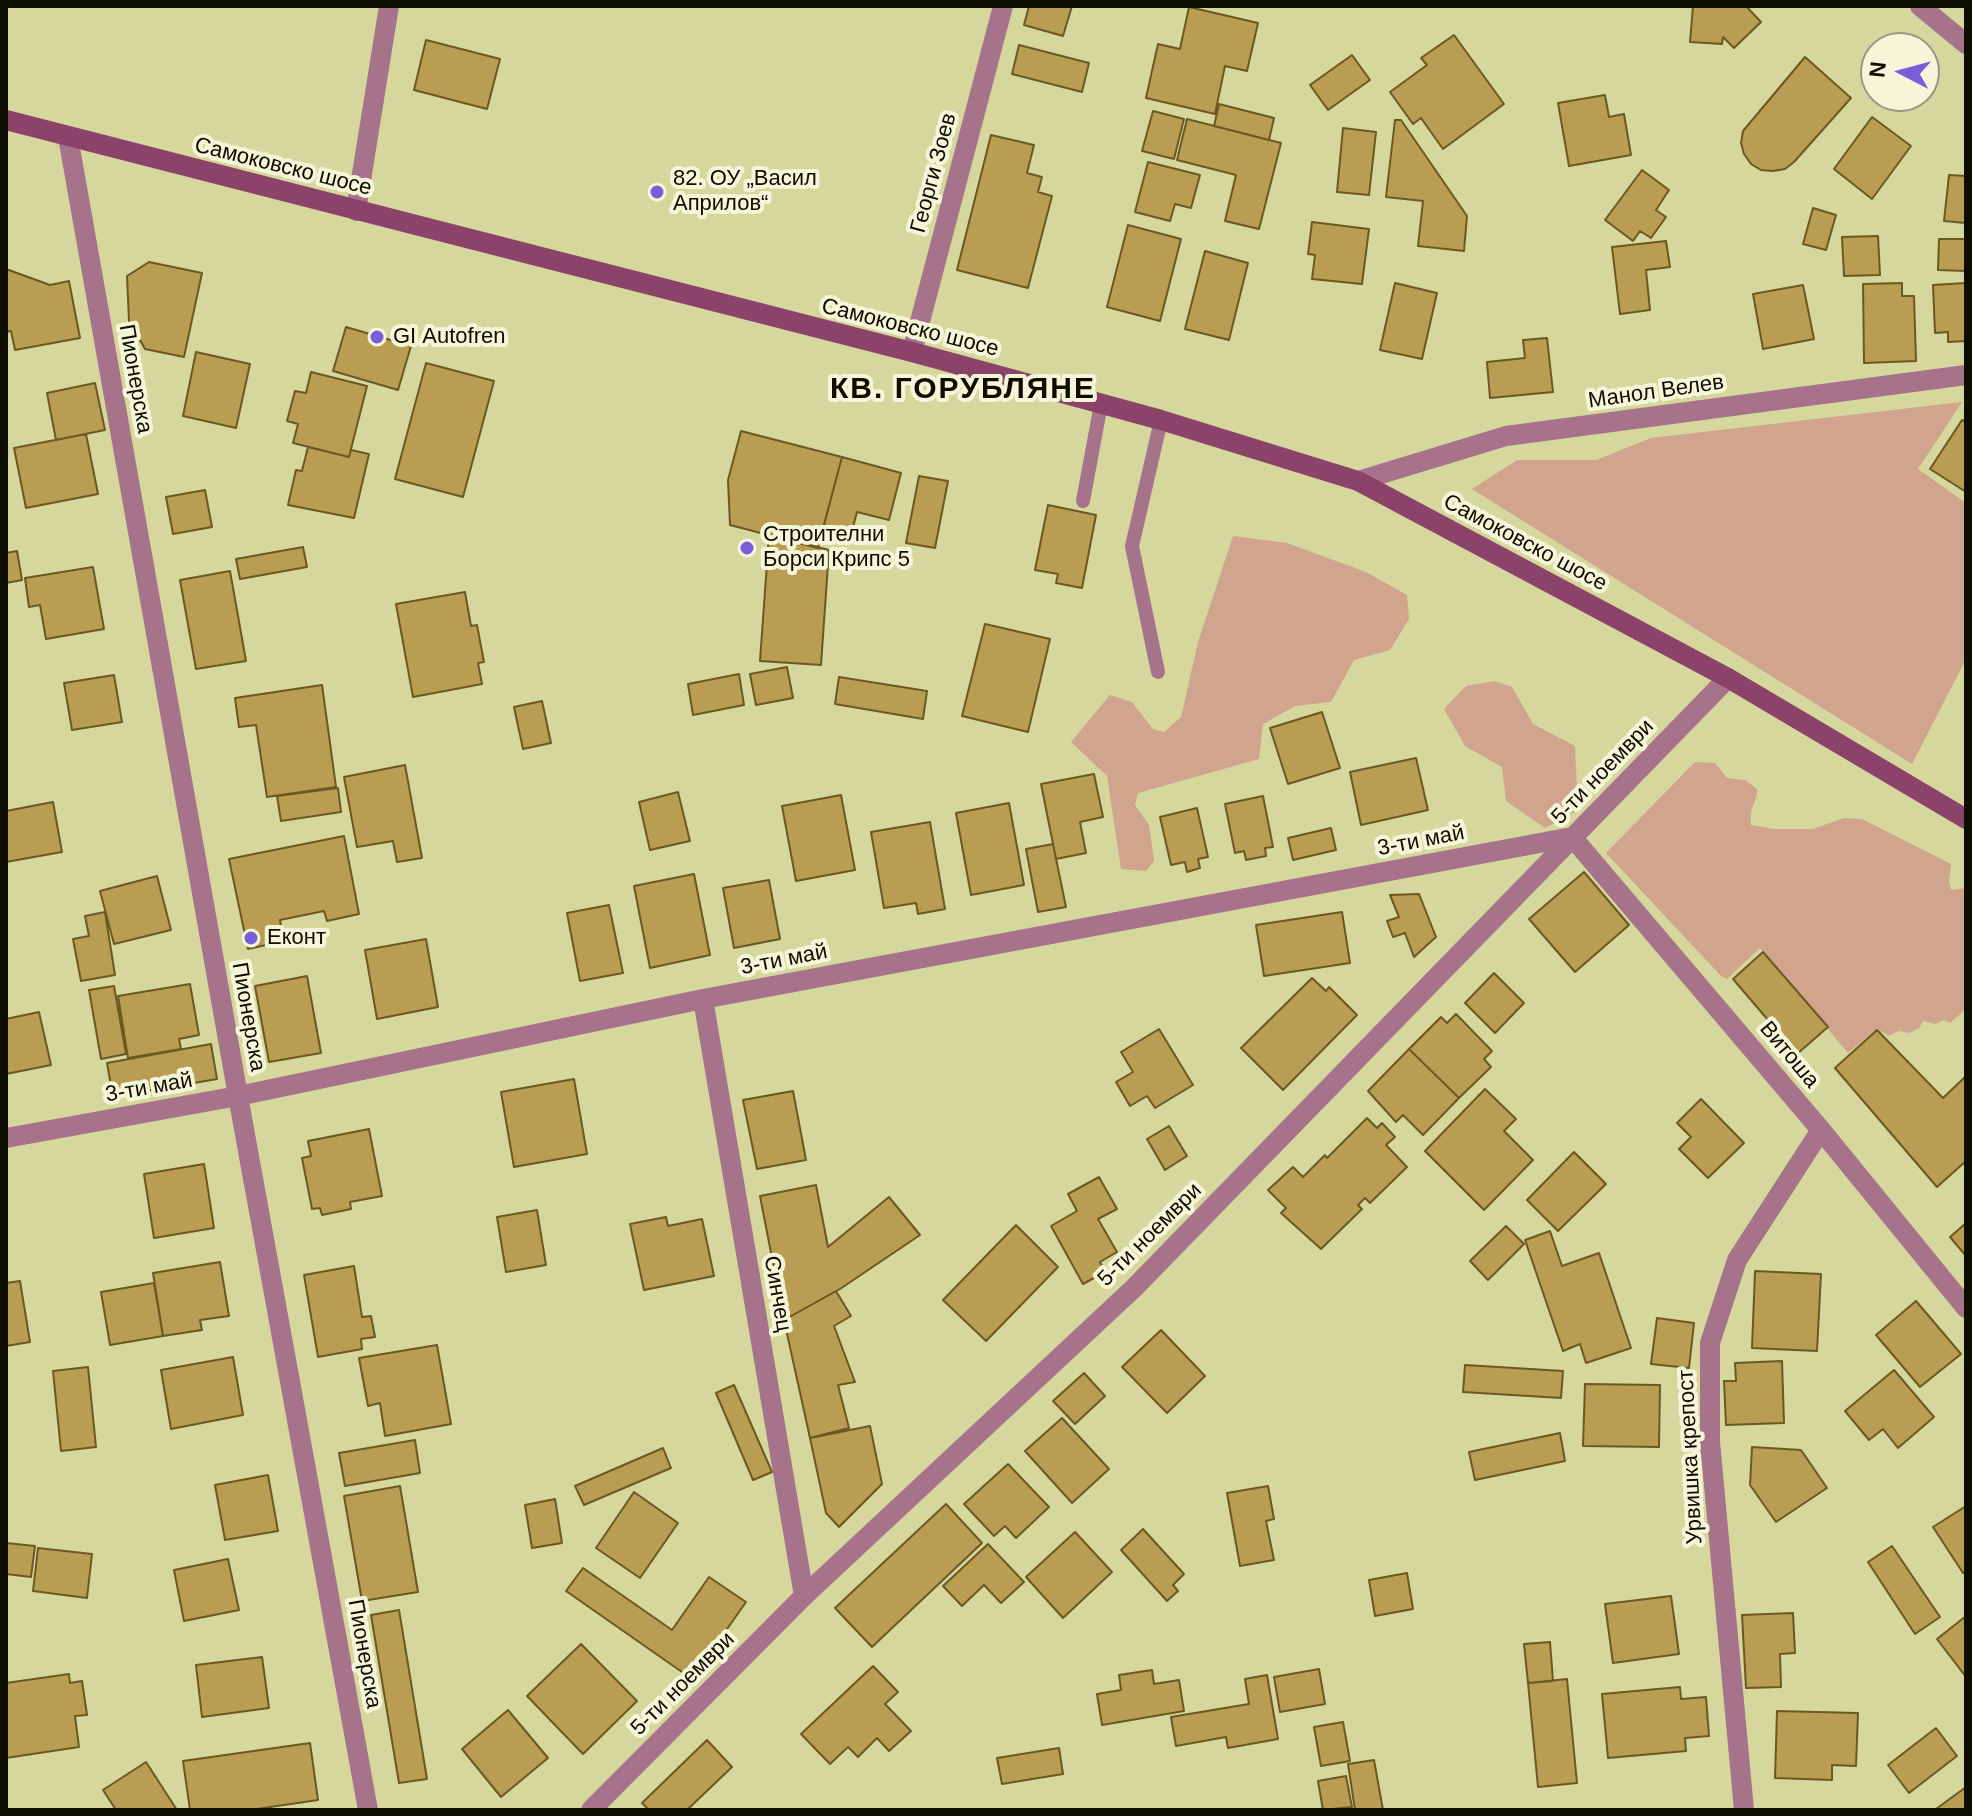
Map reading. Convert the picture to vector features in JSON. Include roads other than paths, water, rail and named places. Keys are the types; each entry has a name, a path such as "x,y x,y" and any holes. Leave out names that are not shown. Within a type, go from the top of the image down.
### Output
{"main road":[{"name":"Самоковско шосе","path":"6,120 912,352 1161,420 1358,481 1728,678 1966,819"}],"street":[{"path":"356,211 389,6"},
{"name":"Георги Зоев","path":"912,352 1003,6"},
{"path":"1920,6 1966,44"},
{"name":"Пионерска","path":"68,137 368,1810"},
{"name":"Манол Велев","path":"1358,481 1506,436 1966,375"},
{"name":"5-ти ноември","path":"591,1810 804,1596 1134,1288 1728,678"},
{"name":"3-ти май","path":"6,1138 238,1096 703,999 1572,837"},
{"name":"Витоша","path":"1572,837 1821,1130 1966,1308"},
{"name":"Синчец","path":"703,999 804,1596"},
{"name":"Урвишка крепост","path":"1744,1810 1710,1442 1710,1343 1737,1260 1821,1130"}],"lane":[{"path":"1083,501 1101,404"},
{"path":"1158,672 1132,546 1161,420"}],"place":[{"name":"82. ОУ „Васил Априлов“","path":"657,192"},
{"name":"GI Autofren","path":"377,337"},
{"name":"Строителни Борси Крипс 5","path":"747,548"},
{"name":"Еконт","path":"251,938"}],"district":[{"name":"КВ. ГОРУБЛЯНЕ","path":"963,390"}]}
